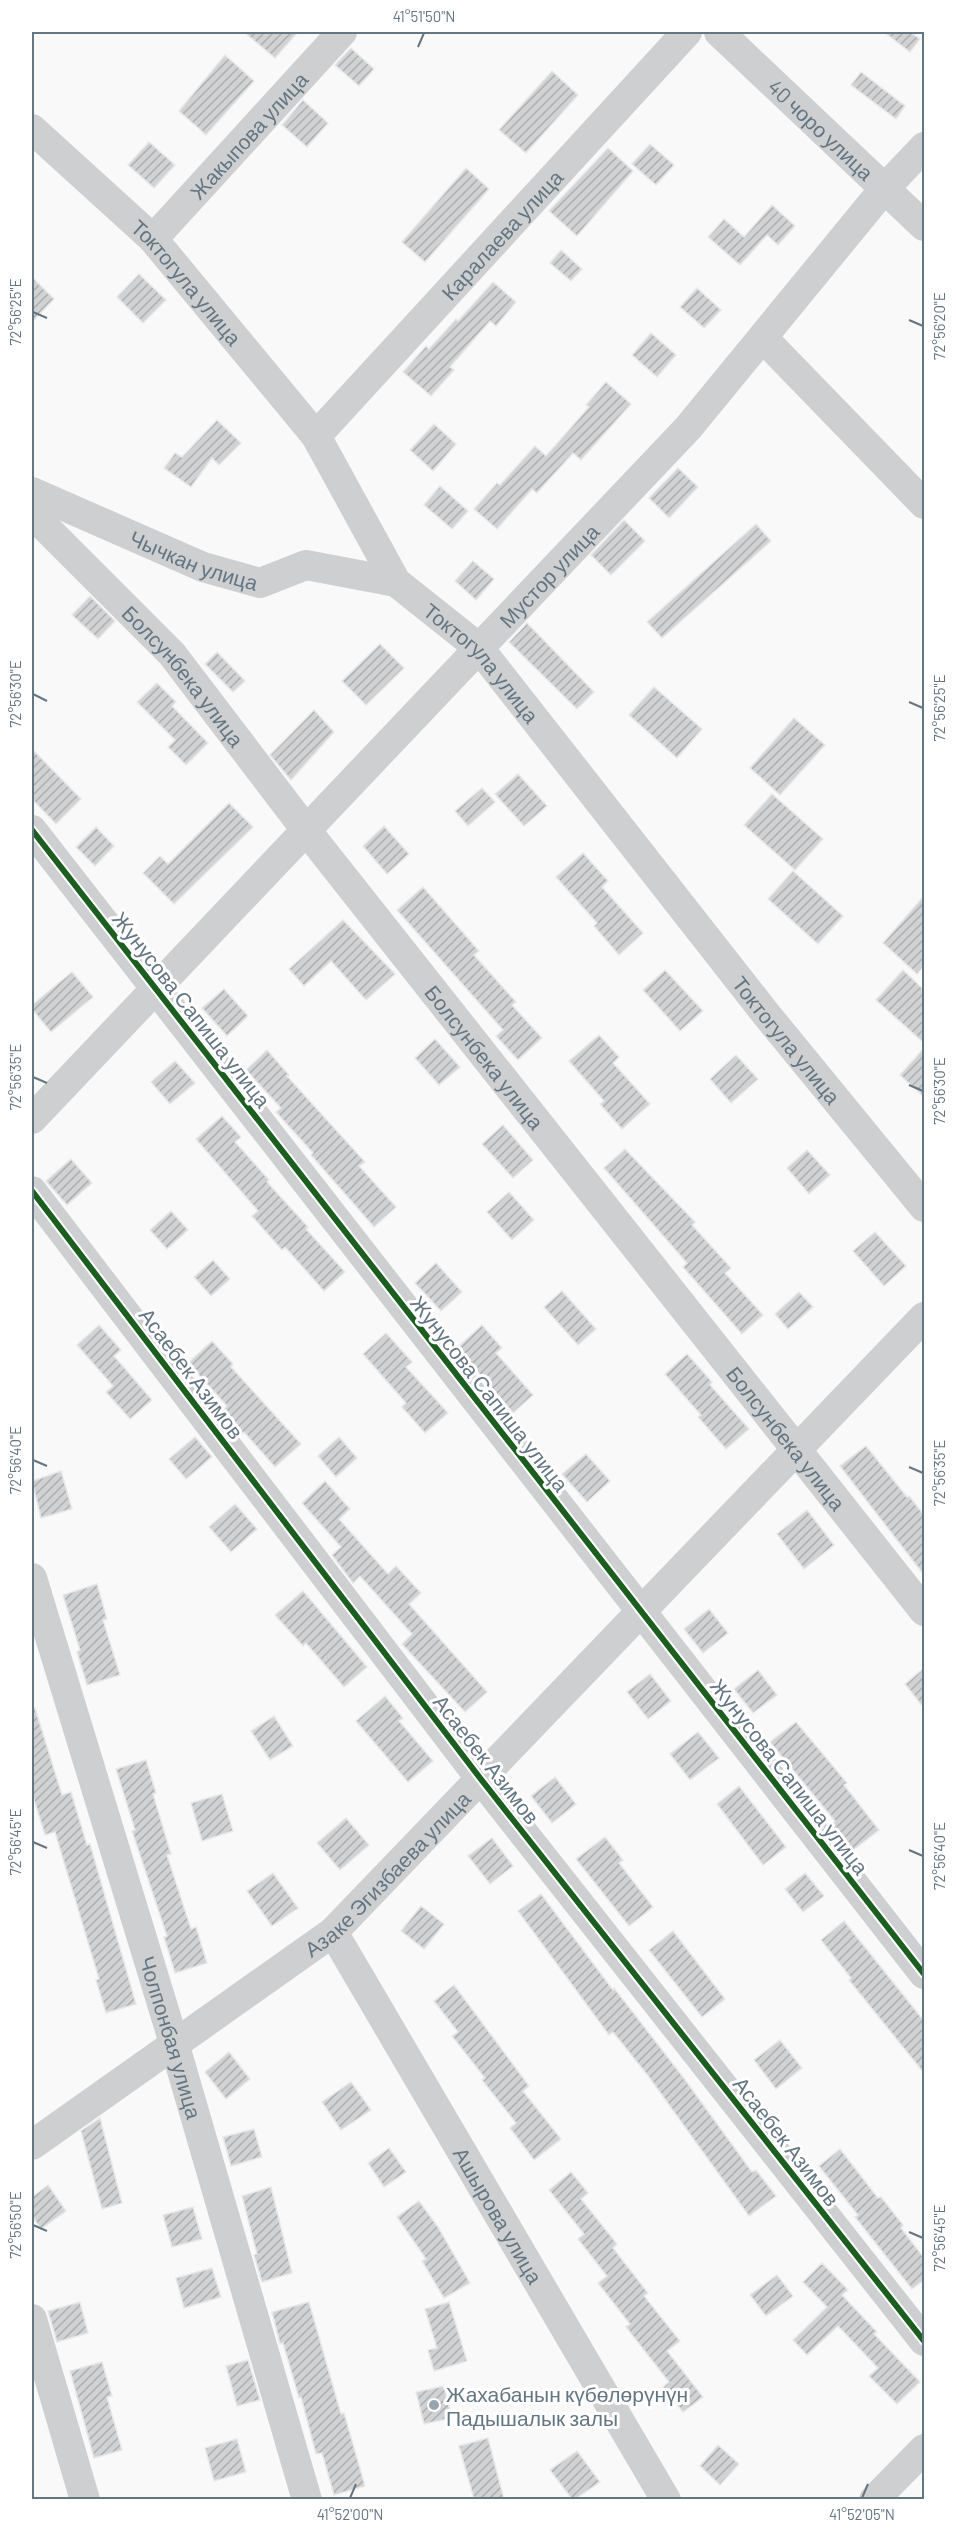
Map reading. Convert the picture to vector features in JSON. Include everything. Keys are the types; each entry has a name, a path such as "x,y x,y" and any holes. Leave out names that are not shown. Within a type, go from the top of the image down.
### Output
{"street":[{"name":"Жакыпова улица","path":"153,239 342,32"},
{"name":"Каралаева улица","path":"316,436 687,32"},
{"name":"40 чоро улица","path":"718,32 924,226"},
{"name":"Токтогула улица","path":"32,129 153,239 316,436 396,582 479,648 766,1014 924,1207"},
{"name":"Мустор улица","path":"32,1119 688,428 884,189 924,147"},
{"path":"763,338 924,504"},
{"name":"Чычкан улица","path":"32,492 203,567 260,584 306,564 396,582"},
{"name":"Болсунбека улица","path":"32,514 172,654 306,831 798,1448 924,1611"},
{"name":"Жунусова Сапиша улица","path":"32,830 924,1974"},
{"name":"Асаебек Азимов","path":"32,1191 480,1778 924,2341"},
{"name":"Азаке Эгизбаева улица","path":"32,2145 333,1932 924,1317"},
{"name":"Чолпонбая улица","path":"32,1578 174,2043 307,2499"},
{"name":"Ашырова улица","path":"333,1932 666,2499"},
{"path":"32,2319 85,2499"},
{"path":"874,2499 924,2449"}],"building":[{"path":"244,32 298,32 275,58"},
{"path":"884,32 910,32 920,39 910,52"},
{"path":"351,48 374,69 359,86 335,65"},
{"path":"225,55 254,81 206,135 179,111"},
{"path":"552,71 578,95 526,153 499,130"},
{"path":"861,72 905,106 896,119 851,85"},
{"path":"303,100 328,123 307,147 282,125"},
{"path":"149,142 175,165 154,188 128,165"},
{"path":"650,144 674,165 656,185 632,164"},
{"path":"608,148 633,171 577,236 549,211"},
{"path":"466,168 489,189 425,262 402,242"},
{"path":"772,205 795,226 778,245 767,235 740,265 708,237 724,219 744,237"},
{"path":"561,250 582,269 571,281 550,263"},
{"path":"139,274 166,300 143,323 117,297"},
{"path":"32,277 54,299 32,322"},
{"path":"493,282 516,302 496,326 490,321 450,367 454,370 431,396 403,372 426,346 429,349 456,319 458,321"},
{"path":"697,288 721,310 704,328 680,307"},
{"path":"651,333 676,355 657,377 632,355"},
{"path":"606,382 631,404 581,460 573,453 537,493 532,489 497,529 474,509 497,483 500,485 535,446 546,456 589,407 586,405"},
{"path":"217,420 241,443 219,465 212,458 191,487 164,468 175,453 182,457"},
{"path":"434,424 456,444 433,471 410,450"},
{"path":"678,468 698,487 669,518 649,498"},
{"path":"440,486 468,511 452,529 424,505"},
{"path":"624,520 645,541 611,575 591,555"},
{"path":"756,524 771,541 662,638 647,622"},
{"path":"473,561 494,579 476,600 455,581"},
{"path":"90,596 115,621 98,639 72,615"},
{"path":"527,623 594,692 577,709 509,642"},
{"path":"380,644 404,668 366,705 342,681"},
{"path":"217,652 245,681 233,692 205,664"},
{"path":"157,683 176,702 172,706 208,743 186,765 168,747 175,740 137,702"},
{"path":"654,687 702,729 677,758 629,715"},
{"path":"314,710 334,732 291,780 270,755"},
{"path":"794,718 825,745 780,795 750,768"},
{"path":"32,749 81,799 56,824 32,799"},
{"path":"518,774 547,806 524,826 495,794"},
{"path":"482,788 495,802 468,826 455,811"},
{"path":"772,794 823,839 795,870 744,825"},
{"path":"229,803 253,827 174,904 143,873 160,856 168,864"},
{"path":"384,826 409,854 387,874 363,846"},
{"path":"96,827 114,846 95,866 76,847"},
{"path":"583,853 608,881 602,887 643,933 619,955 594,926 597,923 556,877"},
{"path":"793,871 843,916 818,944 768,899"},
{"path":"423,887 479,951 474,955 516,1002 512,1005 542,1038 518,1060 496,1036 503,1030 397,910"},
{"path":"924,896 924,966 917,974 883,943"},
{"path":"343,920 395,974 366,1000 331,961 304,986 289,969"},
{"path":"665,970 703,1011 680,1031 643,990"},
{"path":"903,970 924,990 924,1043 876,1000"},
{"path":"72,972 93,997 51,1032 32,1009 32,1005"},
{"path":"224,989 248,1016 227,1036 202,1008"},
{"path":"599,1035 619,1057 613,1063 650,1104 622,1129 600,1104 604,1101 569,1061"},
{"path":"435,1039 460,1067 439,1085 415,1058"},
{"path":"924,1048 924,1097 900,1075"},
{"path":"267,1050 289,1075 287,1076 365,1162 359,1166 396,1207 374,1227 311,1155 313,1153 276,1112 281,1108 246,1070"},
{"path":"736,1055 758,1079 731,1103 710,1079"},
{"path":"175,1061 195,1083 170,1104 151,1082"},
{"path":"222,1116 241,1137 235,1142 308,1227 306,1229 345,1272 324,1291 285,1247 282,1250 252,1216 258,1211 196,1139"},
{"path":"503,1125 533,1160 513,1178 482,1144"},
{"path":"625,1149 695,1222 692,1225 731,1268 725,1273 763,1315 742,1334 683,1267 687,1263 604,1168"},
{"path":"807,1150 830,1175 809,1194 787,1168"},
{"path":"71,1159 92,1183 67,1205 46,1181"},
{"path":"509,1192 534,1220 512,1240 487,1212"},
{"path":"171,1211 188,1230 167,1249 150,1230"},
{"path":"875,1232 906,1266 884,1286 853,1251"},
{"path":"213,1260 230,1279 211,1296 194,1277"},
{"path":"436,1263 462,1292 441,1311 415,1283"},
{"path":"562,1291 596,1329 578,1345 544,1307"},
{"path":"799,1292 813,1307 788,1329 775,1314"},
{"path":"99,1325 121,1350 114,1356 152,1400 130,1419 106,1392 113,1386 77,1345"},
{"path":"482,1325 502,1348 496,1353 533,1395 513,1413 457,1348"},
{"path":"386,1333 412,1362 406,1367 448,1413 425,1433 402,1407 406,1403 363,1354"},
{"path":"212,1341 233,1364 231,1367 301,1444 275,1467 244,1432 241,1435 238,1432 222,1411 227,1406 188,1363"},
{"path":"687,1354 712,1382 710,1385 749,1429 726,1449 698,1417 701,1415 665,1374"},
{"path":"195,1437 212,1457 186,1479 169,1459"},
{"path":"339,1437 357,1458 336,1477 318,1456"},
{"path":"866,1446 924,1515 924,1575 840,1466"},
{"path":"586,1454 610,1481 587,1502 562,1474"},
{"path":"61,1471 72,1509 41,1518 32,1481"},
{"path":"325,1481 350,1509 339,1519 388,1574 396,1566 421,1593 409,1604 487,1692 465,1712 402,1644 412,1634 360,1576 353,1583 332,1555 341,1547 302,1503"},
{"path":"235,1504 257,1529 231,1552 209,1527"},
{"path":"807,1510 834,1545 804,1569 777,1534"},
{"path":"97,1584 107,1619 103,1620 120,1675 87,1685 77,1652 80,1650 63,1595"},
{"path":"303,1591 367,1667 344,1687 306,1643 303,1646 275,1615"},
{"path":"709,1609 728,1633 703,1653 684,1629"},
{"path":"924,1668 924,1708 905,1684"},
{"path":"758,1670 777,1695 753,1713 734,1689"},
{"path":"650,1674 671,1701 648,1719 627,1692"},
{"path":"385,1696 403,1718 399,1721 433,1761 408,1782 356,1721"},
{"path":"35,1708 62,1795 71,1792 87,1845 90,1844 136,2004 106,2013 96,1980 99,1979 55,1832 45,1835 32,1793 32,1709"},
{"path":"274,1716 293,1746 270,1760 251,1731"},
{"path":"796,1722 847,1783 844,1785 879,1830 852,1851 831,1825 835,1821 770,1742"},
{"path":"698,1732 719,1758 690,1780 670,1754"},
{"path":"146,1760 156,1793 153,1794 171,1854 167,1855 191,1929 196,1927 207,1963 175,1973 164,1937 167,1936 132,1831 135,1830 116,1769"},
{"path":"555,1777 576,1804 552,1823 531,1796"},
{"path":"739,1786 786,1847 763,1865 717,1804"},
{"path":"222,1794 233,1831 202,1841 191,1803"},
{"path":"346,1818 369,1845 340,1870 317,1843"},
{"path":"605,1837 623,1860 619,1863 653,1907 629,1926 576,1859"},
{"path":"492,1838 513,1866 490,1884 468,1856"},
{"path":"273,1873 298,1908 272,1926 247,1891"},
{"path":"805,1873 824,1896 803,1912 785,1889"},
{"path":"541,1894 613,1990 614,1988 683,2077 752,2172 756,2170 776,2196 749,2216 649,2077 613,2032 609,2035 518,1911"},
{"path":"421,1906 444,1924 424,1949 401,1931"},
{"path":"844,1921 924,2021 924,2073 849,1980 851,1978 821,1940"},
{"path":"673,1931 725,1999 702,2017 649,1950"},
{"path":"454,1985 529,2086 523,2091 561,2139 534,2160 510,2128 516,2123 482,2080 485,2078 452,2036 458,2032 434,2001"},
{"path":"780,2040 802,2068 776,2089 754,2060"},
{"path":"229,2052 250,2079 226,2099 205,2072"},
{"path":"351,2082 371,2110 341,2130 322,2102"},
{"path":"100,2118 122,2203 102,2209 81,2131"},
{"path":"254,2129 262,2157 231,2166 223,2137"},
{"path":"389,2148 406,2172 384,2187 368,2163"},
{"path":"840,2149 878,2198 881,2197 903,2225 901,2228 924,2258 924,2280 912,2289 855,2217 858,2215 819,2166"},
{"path":"571,2172 588,2193 581,2199 617,2244 613,2248 648,2293 644,2296 680,2341 667,2351 703,2397 683,2412 663,2387 669,2382 626,2327 630,2324 598,2283 607,2276 578,2239 584,2234 549,2190"},
{"path":"48,2185 66,2211 41,2229 32,2216 32,2197"},
{"path":"271,2187 292,2273 262,2282 242,2196"},
{"path":"419,2201 438,2227 470,2283 444,2298 422,2261 426,2259 397,2217"},
{"path":"193,2207 202,2239 172,2247 163,2215"},
{"path":"822,2263 848,2290 842,2295 877,2332 874,2334 920,2382 897,2404 869,2376 878,2368 838,2326 807,2355 793,2340 827,2307 803,2282"},
{"path":"212,2268 221,2297 184,2308 176,2278"},
{"path":"777,2275 793,2296 766,2316 750,2295"},
{"path":"80,2302 88,2333 57,2342 48,2311"},
{"path":"309,2302 341,2414 344,2413 365,2486 334,2495 322,2453 316,2454 301,2397 299,2398 283,2343 280,2344 272,2312"},
{"path":"449,2302 467,2361 434,2371 428,2350 437,2348 425,2309"},
{"path":"248,2360 260,2400 237,2406 226,2366"},
{"path":"102,2362 112,2396 107,2397 122,2450 94,2458 70,2371"},
{"name":"Жахабанын күбөлөрүнүн Падышалык залы","path":"444,2386 452,2418 424,2424 416,2392"},
{"path":"488,2438 504,2499 474,2499 459,2446"},
{"path":"237,2439 246,2472 214,2481 205,2448"},
{"path":"718,2445 739,2464 720,2485 700,2466"},
{"path":"577,2451 600,2482 572,2499 550,2470"}],"cycle path":[{"path":"32,830 924,1974"},
{"path":"32,1191 480,1778 924,2341"}],"place":[{"name":"Жахабанын күбөлөрүнүн Падышалык залы","path":"434,2405"}]}
